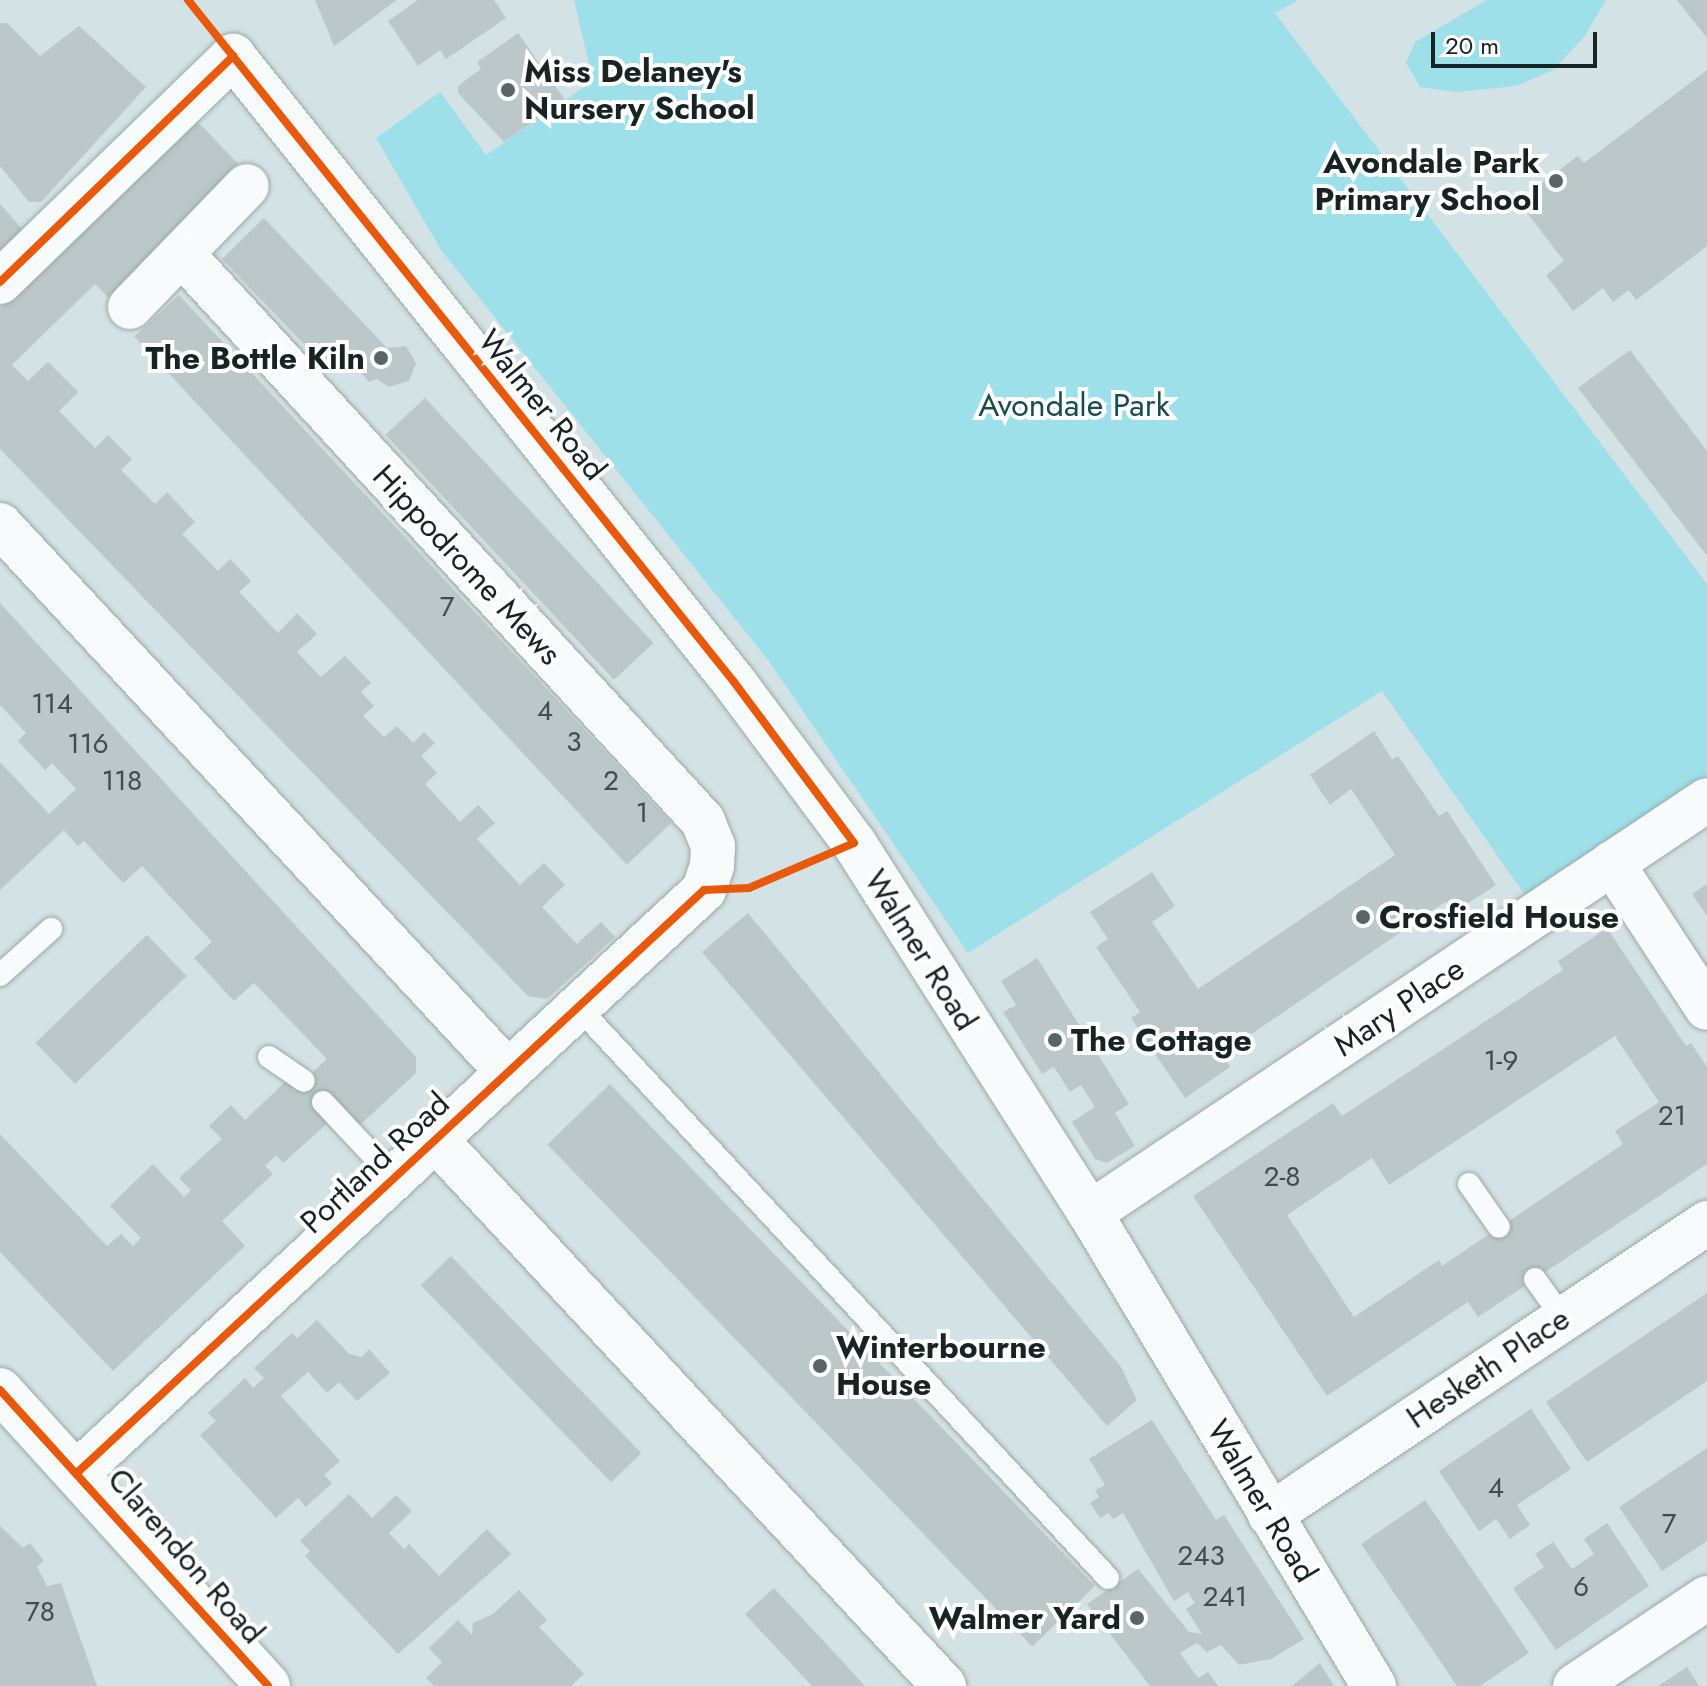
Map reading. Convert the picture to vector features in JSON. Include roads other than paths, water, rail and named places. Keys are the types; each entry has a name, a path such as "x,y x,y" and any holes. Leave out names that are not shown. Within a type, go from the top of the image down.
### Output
{"street":[{"name":"Walmer Road","path":"0,282 233,56 734,682 846,831 1090,1213 1374,1686"},
{"path":"130,307 247,186"},
{"name":"Hippodrome Mews","path":"182,254 703,821 713,846 704,890"},
{"path":"0,525 508,1072"},
{"name":"Mary Place","path":"1090,1213 1707,800"},
{"path":"1612,863 1707,1008"},
{"name":"Portland Road","path":"79,1471 704,890"},
{"name":"Portland Road","path":"436,1140 944,1686"},
{"name":"Hesketh Place","path":"1270,1515 1707,1223"},
{"name":"Clarendon Road","path":"0,1390 79,1471 268,1686"},
{"path":"1575,1686 1707,1598"}],"lane":[{"path":"0,975 51,929"},
{"path":"578,1007 1108,1578"},
{"path":"269,1057 304,1081"},
{"path":"323,1102 394,1178"},
{"path":"1469,1184 1499,1227"},
{"path":"1535,1279 1563,1318"}],"place":[{"name":"Miss Delaney's Nursery School","path":"508,90"},
{"name":"Avondale Park Primary School","path":"1556,181"},
{"name":"The Bottle Kiln","path":"381,358"},
{"name":"Crosfield House","path":"1363,917"},
{"name":"The Cottage","path":"1055,1040"},
{"name":"Winterbourne House","path":"820,1366"},
{"name":"Walmer Yard","path":"1137,1618"}],"park label":[{"name":"Avondale Park","path":"1074,405"}]}
